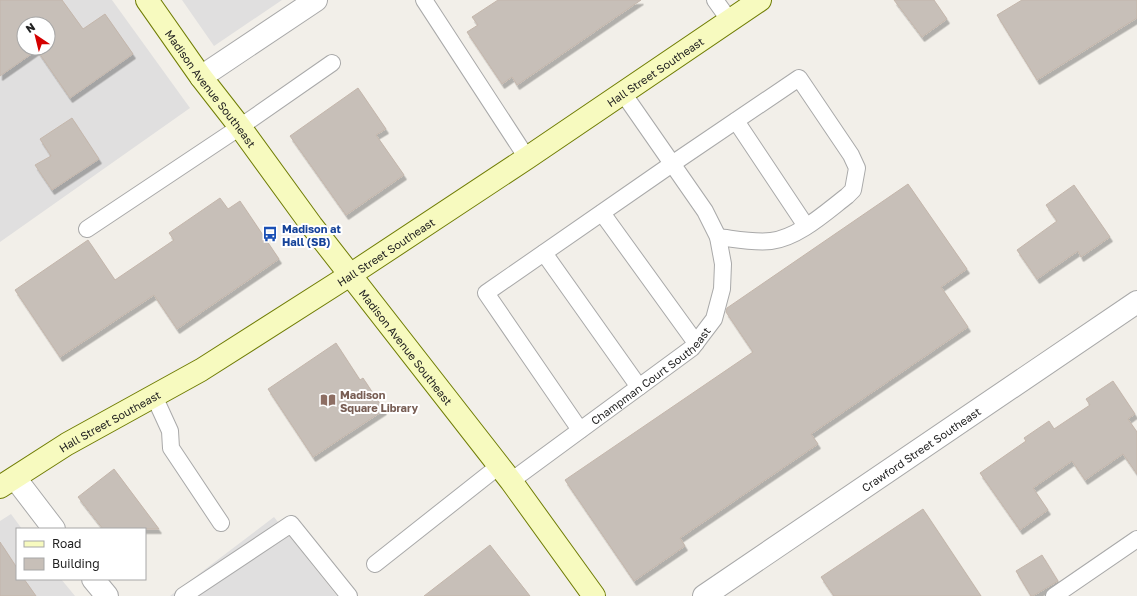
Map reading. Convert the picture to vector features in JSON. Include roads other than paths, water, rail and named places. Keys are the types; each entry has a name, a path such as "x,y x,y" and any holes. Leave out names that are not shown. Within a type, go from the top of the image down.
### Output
{"main road":[{"name":"Madison Avenue Southeast","path":"147,0 201,77 240,127 312,226 505,473 594,596"},
{"name":"Hall Street Southeast","path":"7,482 67,444 201,370 350,275 527,158 760,0"}],"street":[{"path":"201,77 316,0"},
{"name":"Crawford Street Southeast","path":"704,596 1137,302"},
{"path":"7,482 53,528"},
{"path":"94,580 107,596"}],"lane":[{"path":"424,0 527,158"},
{"path":"715,0 730,21"},
{"path":"87,229 240,127 332,63"},
{"path":"580,430 486,294 672,164 799,78 851,155 857,168 853,190 806,226 786,237 770,241 718,237"},
{"name":"Champman Court Southeast","path":"375,564 505,473 580,430 692,348 714,319 722,289 723,264 718,237 705,211 622,93"},
{"path":"736,121 806,226"},
{"path":"602,213 696,343"},
{"path":"544,253 639,387"},
{"path":"154,396 170,432 171,448 221,523"},
{"path":"183,596 291,524 349,596"},
{"path":"1054,596 1137,539"}],"place":[{"name":"Madison at Hall (SB)","path":"270,234"},
{"name":"Madison Square Library","path":"328,400"}]}
